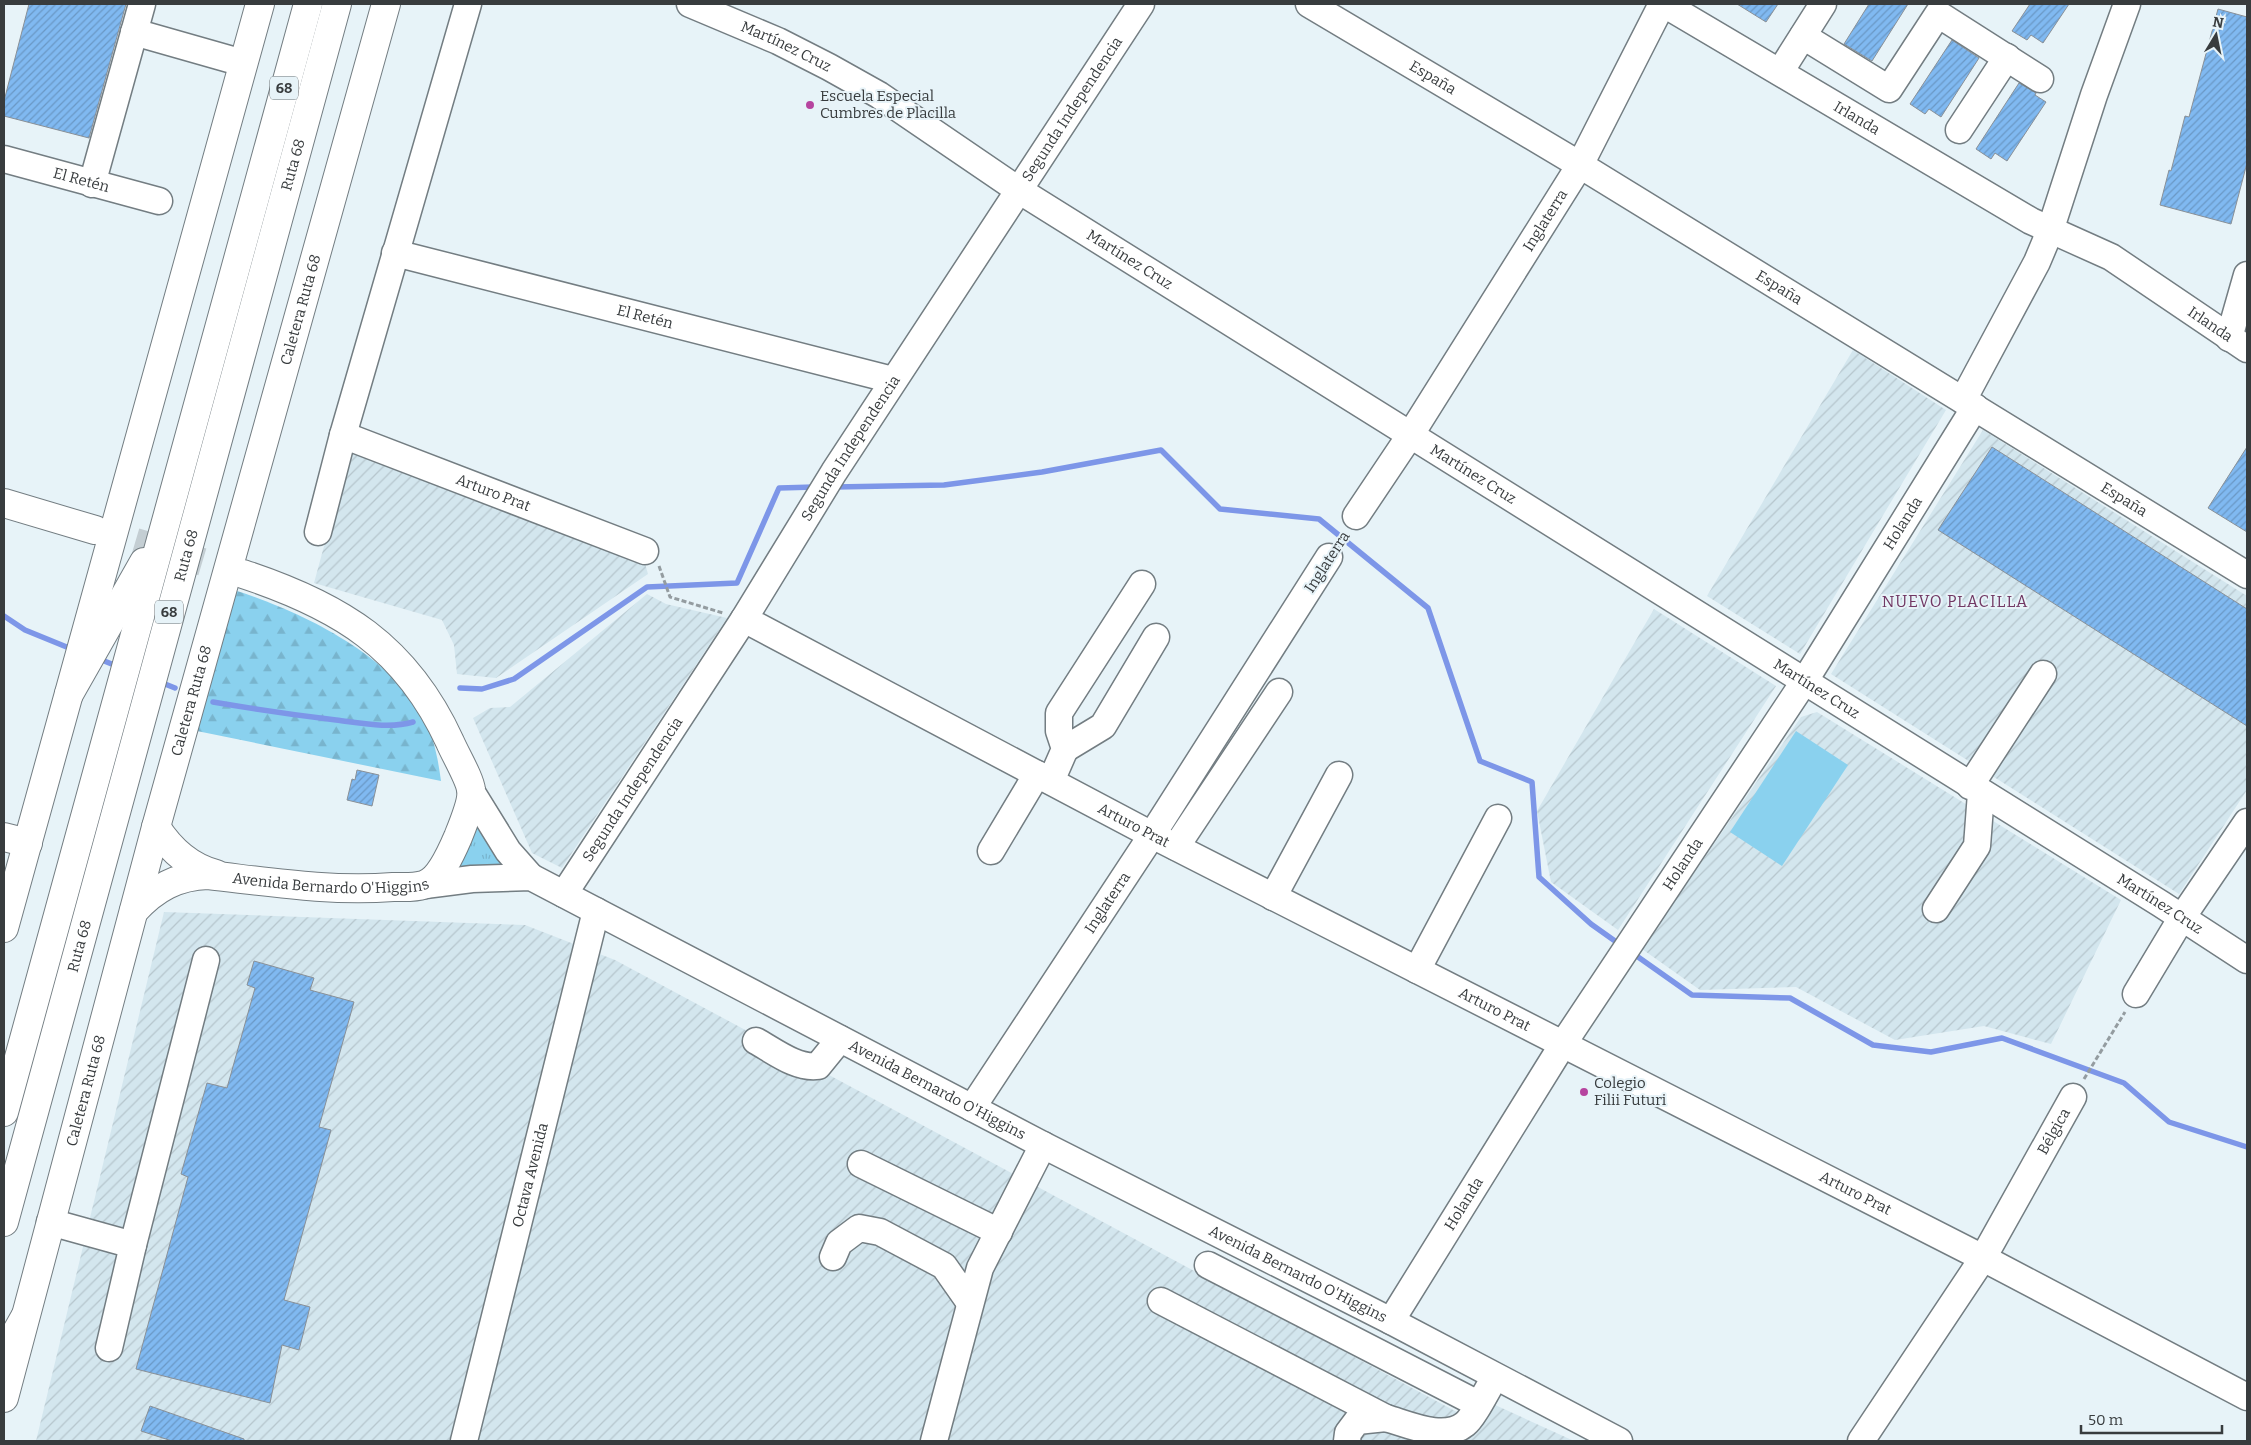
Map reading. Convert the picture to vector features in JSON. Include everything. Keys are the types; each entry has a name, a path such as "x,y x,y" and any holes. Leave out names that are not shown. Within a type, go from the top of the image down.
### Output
{"main road":[{"path":"4,928 16,840 69,694 260,4"},
{"name":"Ruta 68","path":"4,1112 308,4"},
{"name":"Ruta 68","path":"4,1222 337,4"},
{"name":"Caletera Ruta 68","path":"4,1398 24,1317 156,827 386,4"},
{"path":"4,503 95,530"},
{"path":"69,694 163,528"},
{"path":"243,574 321,604 344,617 387,650 422,692 436,715 472,791 463,824 453,850 442,869 425,885"},
{"name":"Avenida Bernardo O'Higgins","path":"156,827 173,849 183,858 196,866 224,877"},
{"name":"Avenida Bernardo O'Higgins","path":"134,911 154,892 178,879 193,876 330,887 380,888 425,885"},
{"path":"4,1354 24,1317"}],"street":[{"path":"92,184 142,4"},
{"path":"318,532 343,435 468,4"},
{"name":"Martínez Cruz","path":"690,4 778,40 887,100 1018,189 2247,960"},
{"name":"Segunda Independencia","path":"564,894 744,619 893,380 1140,4"},
{"name":"España","path":"1309,4 1580,165 2247,575"},
{"name":"Inglaterra","path":"1356,516 1411,434 1580,165 1663,4"},
{"name":"Irlanda","path":"1663,4 2050,231 2111,258 2238,343"},
{"path":"1780,72 1823,4"},
{"name":"Holanda","path":"1391,1321 1563,1044 1637,930 1804,682 1969,403 2050,231 2094,95 2127,4"},
{"path":"1803,36 1889,89 1938,14 2040,79"},
{"path":"134,32 244,63"},
{"path":"1959,130 2006,58"},
{"name":"El Retén","path":"4,159 159,201"},
{"name":"El Retén","path":"395,253 893,380"},
{"path":"2238,343 2247,275"},
{"name":"Arturo Prat","path":"343,435 652,559"},
{"name":"Inglaterra","path":"972,1108 1152,835 1330,557"},
{"path":"1065,749 1059,731 1059,713 1142,584"},
{"name":"Arturo Prat","path":"744,619 1152,835 1983,1258 2247,1397"},
{"path":"991,851 1065,749 1103,726 1156,637"},
{"path":"1936,909 1977,846 1976,790 2043,674"},
{"path":"1176,847 1279,692"},
{"path":"1273,896 1339,774"},
{"path":"472,791 508,851 531,877"},
{"path":"1417,970 1498,818"},
{"path":"2136,994 2182,919 2247,822"},
{"name":"Avenida Bernardo O'Higgins","path":"425,885 472,879 531,877 972,1108 1391,1321 1619,1441"},
{"name":"Octava Avenida","path":"464,1441 596,911"},
{"path":"109,1348 206,960"},
{"path":"756,1041 801,1065 810,1067 818,1066 840,1039"},
{"name":"Bélgica","path":"1862,1441 1983,1258 2073,1097"},
{"path":"934,1441 980,1268 1044,1145"},
{"path":"861,1164 999,1232"},
{"path":"50,1222 133,1246"},
{"path":"833,1257 839,1243 859,1228 880,1232 944,1266 970,1303"},
{"path":"1208,1265 1478,1404"},
{"path":"1161,1301 1386,1418 1425,1430 1451,1432 1467,1423 1495,1377"},
{"path":"1347,1441 1348,1433 1357,1421 1386,1418"}],"path":[{"path":"652,559 670,597 744,619"},
{"name":"Bélgica","path":"2073,1097 2136,994"}],"shaded area":[{"path":"1853,350 1946,410 1800,654 1707,596"},
{"path":"1983,430 2247,596 2247,790 2179,894 1831,674"},
{"path":"351,447 644,560 648,574 496,678 457,674 454,645 442,620 314,583"},
{"path":"647,594 666,604 727,618 562,868 532,853 473,718 490,708 510,707"},
{"path":"1654,609 1776,686 1618,930 1551,882 1537,811"},
{"path":"1817,712 2121,900 2051,1044 1984,1026 1895,1040 1796,987 1700,990 1642,949 1801,717"},
{"path":"164,912 525,925 615,960 1481,1425 1493,1404 1574,1441 36,1441"}],"green space":[{"path":"234,590 287,610 314,623 366,655 389,674 409,695 424,718 435,749 441,781 192,730"},
{"path":"1796,731 1848,765 1782,866 1730,832"},
{"path":"478,827 491,848 507,867 480,865 453,870 467,850"}],"building":[{"path":"29,4 126,4 89,138 4,116 4,101"},
{"path":"1737,4 1778,4 1766,22"},
{"path":"1869,4 1908,4 1872,61 1844,44"},
{"path":"2030,4 2069,4 2043,43 2031,35 2027,40 2012,31"},
{"path":"2218,9 2247,17 2247,163 2231,224 2160,205 2185,116 2189,117"},
{"path":"1952,40 1979,58 1941,117 1929,109 1925,114 1910,104"},
{"path":"2019,83 2036,93 2035,95 2046,102 2007,161 1995,153 1991,159 1976,149"},
{"path":"1992,447 2247,609 2247,726 1938,530"},
{"path":"2247,447 2247,532 2208,508"},
{"path":"357,770 379,775 372,806 347,800 352,779 355,780"},
{"path":"254,961 314,978 310,990 354,1002 319,1127 331,1130 284,1300 310,1307 299,1350 282,1345 270,1403 136,1369 188,1177 181,1174 207,1083 227,1088 255,988 247,985"},
{"path":"150,1406 244,1439 244,1441 172,1441 141,1431"}],"waterway":[{"path":"835,487 944,485 1042,472 1161,450 1220,509 1319,519 1428,608 1480,761 1532,782 1539,877 1591,924 1622,946"},
{"path":"460,688 482,689 514,679 647,587 737,583 779,488 815,487"},
{"path":"4,616 25,630 74,650"},
{"path":"97,658 119,667"},
{"path":"160,682 175,688"},
{"path":"213,702 365,724 394,725 413,722"},
{"path":"1631,952 1692,995 1790,998 1873,1045 1931,1052 2002,1038 2124,1083 2169,1122 2247,1147"}],"tunnel":[{"path":"95,530 243,574"}],"place":[{"name":"Escuela Especial Cumbres de Placilla","path":"810,105"},
{"name":"Colegio Filii Futuri","path":"1584,1092"}],"district":[{"name":"NUEVO PLACILLA","path":"1955,601"}]}
